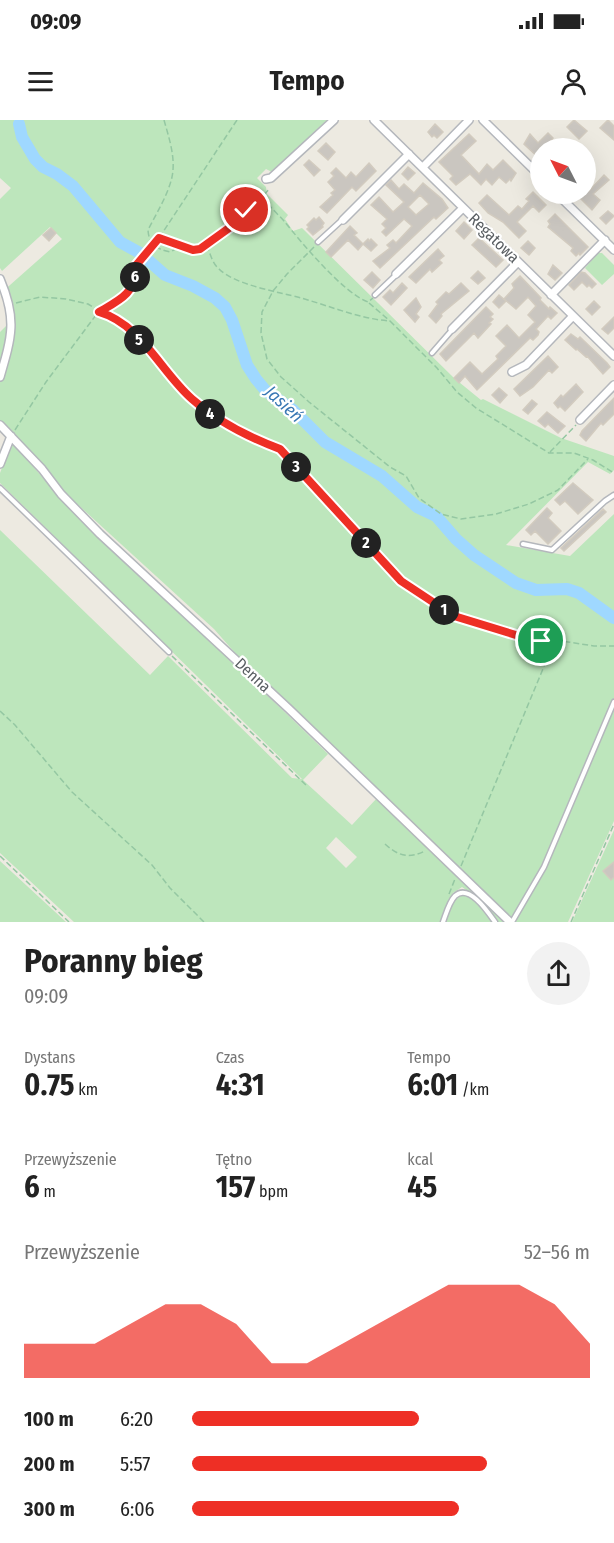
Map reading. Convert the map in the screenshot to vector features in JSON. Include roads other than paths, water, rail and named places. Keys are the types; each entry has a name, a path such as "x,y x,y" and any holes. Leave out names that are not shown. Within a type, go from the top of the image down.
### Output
{"street":[{"path":"266,179 271,178 334,120"},
{"name":"Regatowa","path":"374,120 614,356"},
{"path":"423,167 469,120"},
{"path":"483,120 530,166"},
{"path":"343,220 409,154"},
{"path":"567,204 614,250"},
{"path":"396,274 463,208"},
{"path":"551,295 605,240"},
{"path":"452,329 518,262"},
{"path":"0,279 11,308 12,326 0,377"},
{"path":"512,372 526,365 573,316"},
{"path":"580,420 614,385"},
{"name":"Denna","path":"0,425 100,534 300,720 511,922"},
{"path":"0,464 11,436"}],"lane":[{"path":"318,242 343,220"},
{"path":"375,295 396,274"},
{"path":"432,353 452,329"},
{"path":"0,488 169,652"},
{"path":"523,544 552,550 614,495"},
{"path":"511,922 544,867 614,702"},
{"path":"443,922 454,897 464,893 481,905 495,922"}],"waterway":[{"name":"Jasień","path":"16,120 19,124"},
{"name":"Jasień","path":"19,124 22,137 35,159 43,167 73,186 120,242 140,253 165,275 193,286 215,298 225,307 232,320 247,365 256,379 266,391 293,410 325,442 382,476 417,507 436,516 474,555 516,583 536,590 567,589 579,593 614,618"}]}
